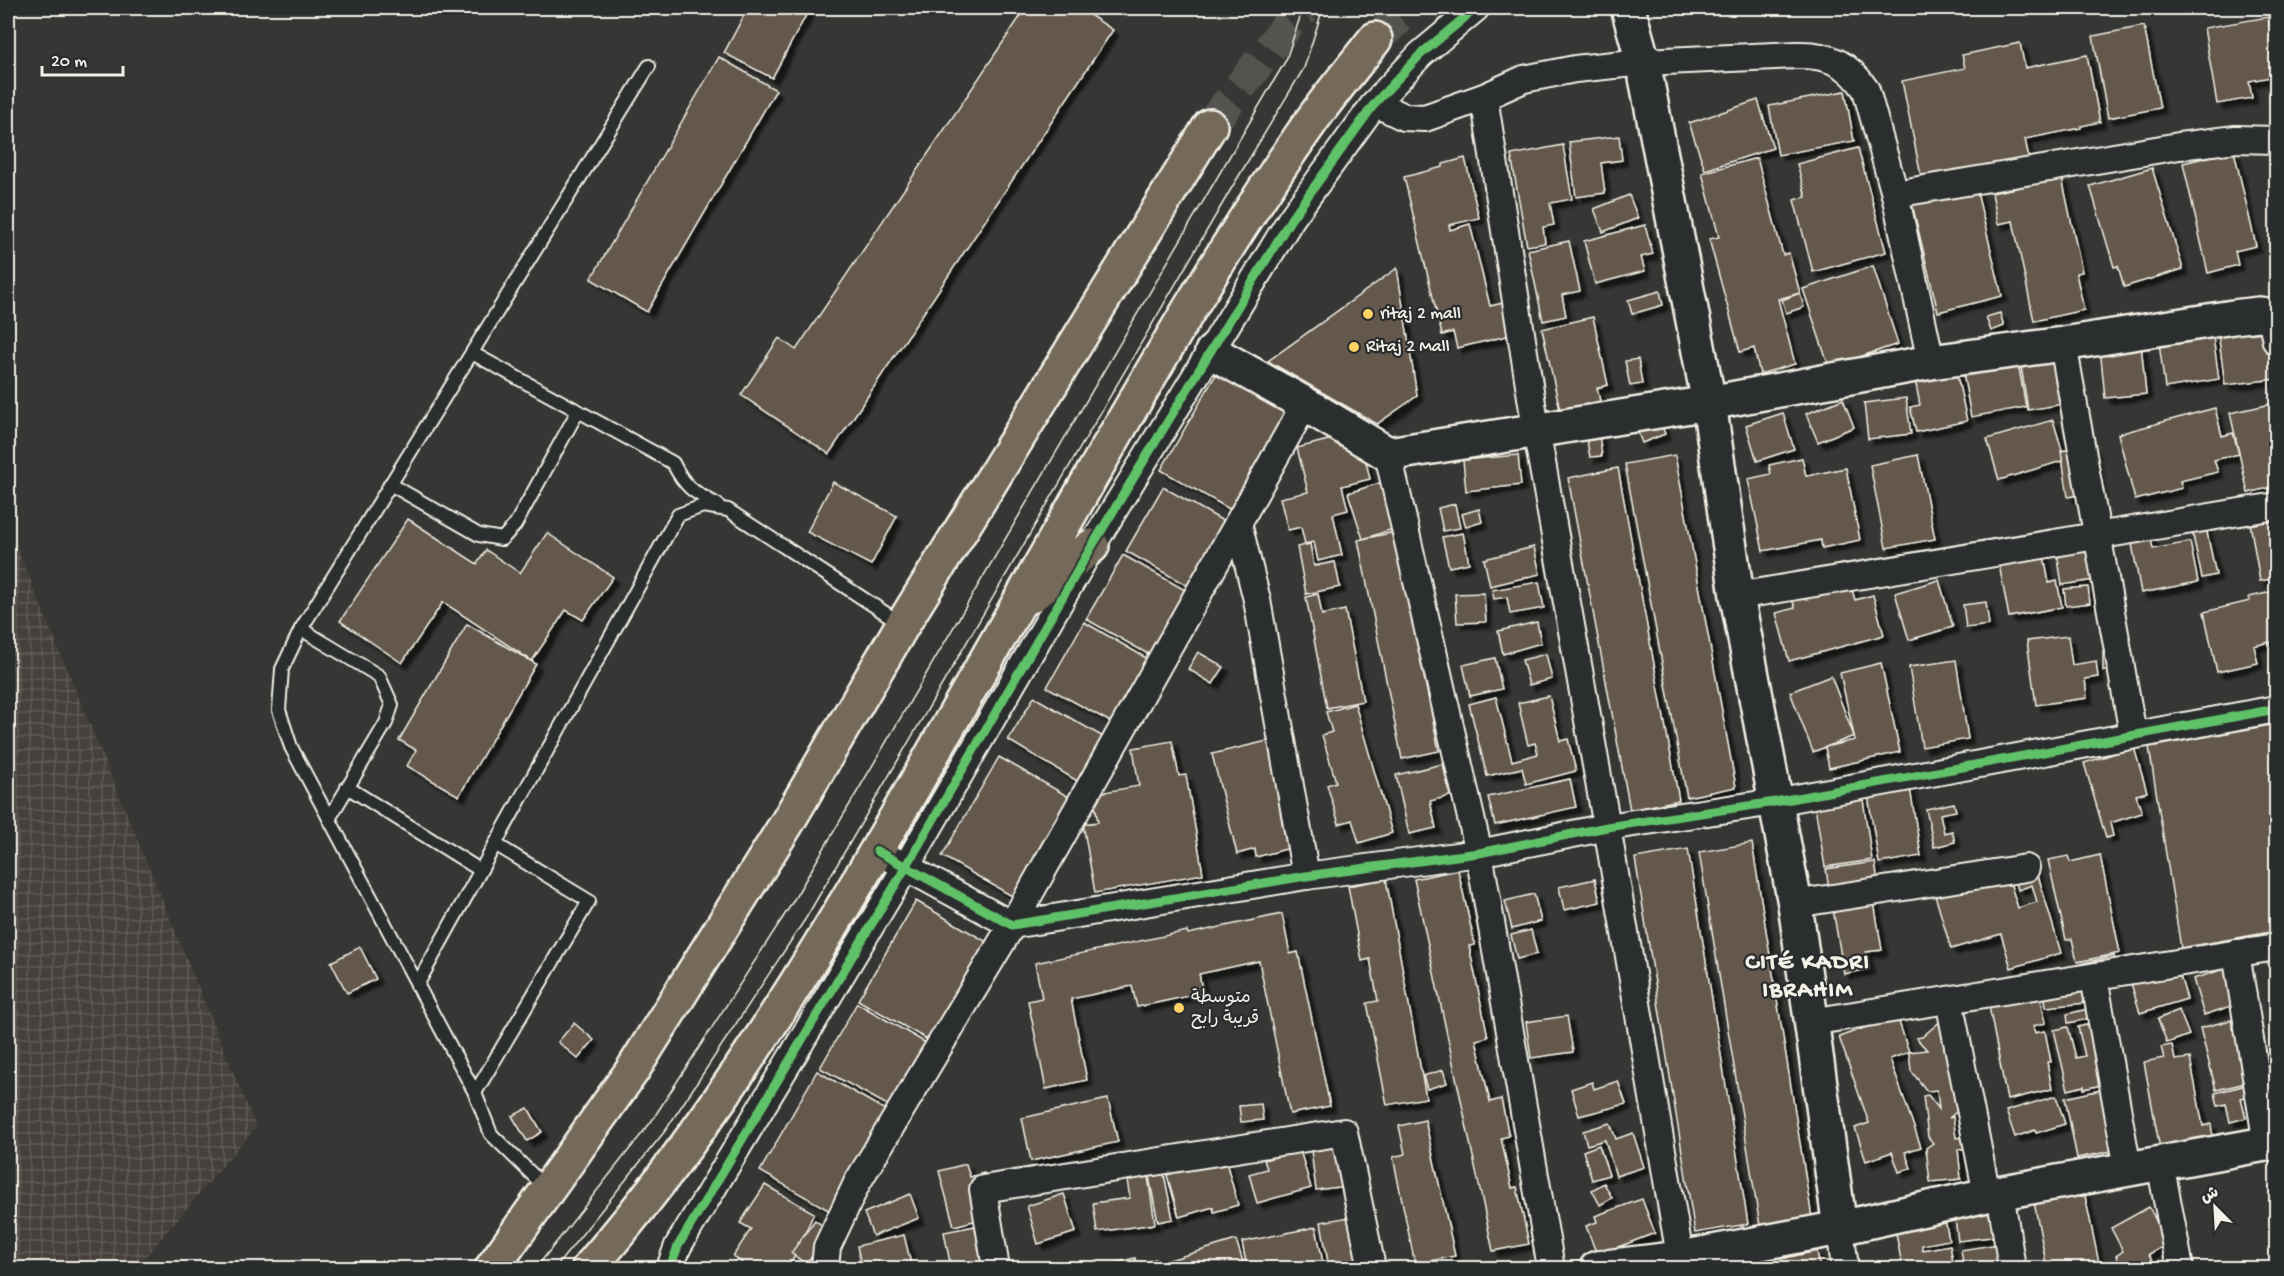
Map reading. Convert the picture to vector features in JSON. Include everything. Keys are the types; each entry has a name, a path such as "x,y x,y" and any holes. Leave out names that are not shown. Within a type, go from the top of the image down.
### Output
{"main road":[{"path":"589,1269 622,1230 732,1084 804,972 877,851 1170,340 1313,118 1376,39"},
{"path":"492,1269 645,1051 787,823 903,624 1210,126"},
{"path":"1016,608 1092,546"}],"street":[{"path":"670,1269 678,1246 906,867 1092,546 1291,219 1375,103 1421,54 1476,8"},
{"path":"1628,8 1643,62 1709,403 1737,596 1795,904 1845,1269"},
{"path":"1375,103 1404,117 1425,118 1524,80 1575,69 1643,62 1814,54 1838,62 1857,77 1866,90 1895,194 1931,362"},
{"path":"1484,97 1536,429 1681,1263"},
{"path":"1895,194 2180,146 2236,139 2277,140"},
{"path":"1212,352 1388,454 1709,403 1931,362 2232,317 2259,314 2275,324"},
{"path":"2063,344 2133,734"},
{"path":"825,1269 827,1247 856,1183 1012,926 1305,404"},
{"path":"1388,454 1479,853 1551,1269"},
{"path":"1737,596 2277,506"},
{"path":"1238,523 1257,600 1306,876"},
{"path":"877,851 1012,926 1306,876 1479,853 1607,827 1775,802 2277,709"},
{"path":"1795,904 2026,868"},
{"path":"1811,1022 2277,947"},
{"path":"1597,1269 1681,1263 1993,1193 2272,1143 2236,953"},
{"path":"2094,977 2128,1169"},
{"path":"1949,1000 2012,1269"},
{"path":"996,1269 983,1189 1344,1132 1372,1269"},
{"path":"2160,1163 2180,1269"}],"lane":[{"path":"548,1190 491,1134 475,1093 291,747 279,710 282,669 301,628 649,66"},
{"path":"472,352 673,463 691,491 728,510 903,624"},
{"path":"390,484 479,535 502,539 515,525 578,411"},
{"path":"417,985 678,515 703,506 728,510"},
{"path":"301,628 379,676 392,705 386,723 329,819"},
{"path":"347,787 480,870"},
{"path":"475,1093 589,901 495,844"}],"shaded area":[{"path":"8,530 256,1127 136,1268 8,1268"}],"building":[{"path":"748,8 810,8 772,78 724,53"},
{"path":"1026,8 1079,8 1113,30 829,454 741,395 779,338 796,350"},
{"path":"2268,17 2276,76 2249,81 2252,98 2217,104 2204,28"},
{"path":"2144,26 2160,108 2108,118 2093,36"},
{"path":"2020,43 2025,68 2087,55 2100,122 2025,139 2029,159 1922,181 1902,81 1965,68 1962,55"},
{"path":"719,57 776,90 647,312 591,279"},
{"path":"1845,91 1854,141 1778,155 1769,106"},
{"path":"1758,100 1773,148 1705,170 1689,123"},
{"path":"1619,136 1622,160 1601,163 1605,193 1576,197 1569,142"},
{"path":"1563,145 1572,199 1550,203 1554,225 1543,227 1545,243 1527,246 1511,155"},
{"path":"1858,148 1886,252 1813,272 1794,200 1806,197 1797,164"},
{"path":"2234,151 2256,246 2235,251 2238,265 2208,273 2183,163"},
{"path":"1465,158 1479,218 1449,225 1450,230 1470,224 1490,306 1503,303 1511,335 1457,348 1453,332 1442,335 1404,177 1443,167 1443,164"},
{"path":"1757,158 1783,255 1789,253 1800,293 1778,299 1795,364 1760,374 1754,348 1740,352 1709,239 1719,237 1702,173"},
{"path":"2152,168 2183,269 2124,287 2118,266 2114,267 2090,186"},
{"path":"2062,178 2082,272 2076,273 2084,310 2034,321 2013,221 1998,224 1992,193"},
{"path":"1975,184 2002,296 1938,312 1911,200"},
{"path":"1629,195 1638,218 1603,232 1594,209"},
{"path":"1645,225 1653,254 1641,257 1645,271 1595,284 1584,241"},
{"path":"1569,241 1580,291 1562,295 1566,316 1543,321 1528,250"},
{"path":"1873,266 1898,344 1829,367 1803,289"},
{"name":"ritaj 2 mall","path":"1397,268 1417,396 1377,424 1268,361"},
{"path":"1660,291 1663,305 1632,314 1628,300"},
{"path":"1800,293 1804,307 1786,313 1782,300"},
{"path":"2000,313 2004,326 1991,331 1986,317"},
{"path":"1593,317 1608,385 1597,388 1600,401 1560,410 1542,329"},
{"path":"2246,320 2248,334 2276,330 2276,379 2225,385 2217,324"},
{"path":"2182,332 2183,342 2213,337 2219,379 2165,388 2158,335"},
{"path":"2141,344 2146,394 2105,398 2100,348"},
{"path":"2066,352 2075,402 2028,410 2020,360"},
{"path":"2017,357 2026,407 1971,417 1962,367"},
{"path":"1638,359 1642,384 1630,386 1625,361"},
{"path":"1955,366 1967,421 1916,432 1910,407 1920,405 1914,374"},
{"path":"1218,371 1295,415 1238,514 1161,470"},
{"path":"1906,398 1911,434 1868,439 1864,403"},
{"path":"1843,399 1854,427 1818,442 1806,414"},
{"path":"2276,403 2276,486 2248,493 2230,413"},
{"path":"2215,408 2222,436 2233,433 2239,454 2214,460 2218,472 2180,481 2182,488 2135,500 2118,434"},
{"path":"1783,413 1794,449 1757,461 1746,425"},
{"path":"1659,418 1665,434 1642,443 1636,427"},
{"path":"2053,420 2065,460 1999,480 1987,439"},
{"path":"1359,432 1370,479 1342,486 1348,510 1333,514 1342,555 1318,561 1314,542 1305,544 1301,527 1288,530 1280,498 1308,492 1297,448"},
{"path":"1599,434 1602,456 1590,457 1586,436"},
{"path":"2093,446 2101,492 2068,497 2061,451"},
{"path":"1518,455 1521,485 1466,491 1463,460"},
{"path":"1675,455 1736,787 1687,797 1625,464"},
{"path":"1918,455 1935,539 1886,548 1870,465"},
{"path":"1802,458 1806,476 1846,468 1860,540 1822,548 1821,540 1763,551 1748,479 1771,474 1769,465"},
{"path":"1618,468 1679,800 1630,810 1568,478"},
{"path":"833,482 897,516 871,565 807,532"},
{"path":"1380,483 1387,505 1405,525 1363,539 1348,493"},
{"path":"1163,487 1232,526 1195,590 1126,551"},
{"path":"1455,504 1460,528 1443,531 1438,508"},
{"path":"1479,509 1482,522 1466,527 1462,514"},
{"path":"2276,518 2276,578 2260,581 2250,523"},
{"path":"408,519 477,564 486,550 520,573 547,533 613,577 583,620 566,610 532,661 443,602 402,663 340,621"},
{"path":"2205,523 2216,575 2202,578 2191,526"},
{"path":"2149,529 2153,549 2190,542 2198,582 2141,593 2130,533"},
{"path":"1395,532 1439,751 1402,759 1358,540"},
{"path":"1463,533 1469,563 1449,567 1442,537"},
{"path":"1310,544 1314,566 1335,562 1340,587 1306,594 1297,547"},
{"path":"2102,544 2107,578 2062,585 2057,552"},
{"path":"1534,547 1540,574 1490,586 1484,559"},
{"path":"2043,551 2049,583 2057,581 2062,607 2009,617 1998,559"},
{"path":"1123,555 1192,594 1155,658 1086,619"},
{"path":"1939,580 1953,627 1909,640 1895,593"},
{"path":"1539,582 1544,608 1510,614 1507,597 1494,599 1492,590"},
{"path":"1850,583 1855,600 1873,595 1884,635 1789,661 1776,613 1795,608 1792,599"},
{"path":"2088,587 2090,603 2066,606 2064,589"},
{"path":"2276,591 2276,654 2273,655 2270,642 2254,646 2258,663 2217,672 2204,612 2250,601 2249,597"},
{"path":"1484,593 1486,622 1457,623 1455,594"},
{"path":"1318,594 1322,615 1345,610 1363,701 1327,708 1306,597"},
{"path":"1986,602 1989,625 1966,628 1963,605"},
{"path":"1084,622 1153,662 1116,725 1047,687"},
{"path":"1537,622 1541,643 1503,654 1498,631"},
{"path":"467,624 536,664 459,796 407,766 416,750 399,740"},
{"path":"2068,636 2072,665 2096,661 2098,677 2085,679 2087,698 2036,705 2027,641"},
{"path":"1198,652 1224,667 1213,684 1188,669"},
{"path":"2103,652 2116,652 2116,671 2103,671"},
{"path":"1546,654 1552,679 1529,685 1522,660"},
{"path":"1495,658 1502,689 1470,696 1463,665"},
{"path":"1956,660 1968,739 1922,747 1909,667"},
{"path":"1881,663 1900,752 1829,768 1825,747 1855,740 1840,673"},
{"path":"1831,676 1854,736 1813,752 1790,692"},
{"path":"1549,696 1560,741 1568,739 1576,771 1526,784 1522,768 1487,776 1469,704 1496,697 1512,761 1538,754 1535,743 1528,745 1518,703"},
{"path":"1034,697 1105,738 1079,782 1008,740"},
{"path":"1355,704 1392,833 1359,843 1352,820 1339,824 1327,785 1336,782 1322,735 1332,732 1326,712"},
{"path":"2276,724 2276,931 2181,948 2149,747"},
{"path":"2131,737 2147,792 2136,795 2142,813 2110,823 2113,836 2106,838 2084,763 2116,753 2113,742"},
{"path":"1272,740 1298,846 1256,857 1255,849 1237,854 1212,754"},
{"path":"1172,741 1179,776 1186,775 1203,874 1095,893 1083,824 1098,822 1093,794 1139,786 1133,748"},
{"path":"999,757 1076,801 1019,900 942,856"},
{"path":"1443,764 1450,796 1430,801 1436,828 1409,834 1396,775"},
{"path":"1570,779 1576,807 1495,825 1488,797"},
{"path":"1909,782 1921,856 1879,863 1867,789"},
{"path":"1862,793 1872,860 1825,867 1815,807"},
{"path":"1954,803 1956,811 1940,814 1944,833 1952,831 1955,842 1934,847 1926,809"},
{"path":"1752,843 1812,1218 1760,1226 1699,852"},
{"path":"1688,849 1748,1224 1695,1233 1635,858"},
{"path":"2100,855 2120,953 2077,962 2072,939 2066,940 2048,860 2068,856 2070,862"},
{"path":"1875,862 1878,882 1829,889 1826,869"},
{"path":"2035,865 2061,953 2011,968 2001,934 1951,949 1935,895 2007,873 2018,908 2037,902 2032,885 2018,890 2013,871"},
{"path":"1458,870 1475,945 1469,946 1488,1037 1476,1040 1490,1102 1501,1099 1509,1136 1501,1138 1512,1188 1517,1187 1529,1244 1493,1251 1414,879"},
{"path":"1386,879 1426,1098 1387,1105 1367,1003 1378,1001 1370,959 1362,961 1348,886"},
{"path":"1595,879 1600,902 1564,910 1559,887"},
{"path":"1534,894 1541,921 1512,929 1505,901"},
{"path":"1873,896 1882,950 1866,952 1869,969 1844,974 1832,903"},
{"path":"916,901 992,945 935,1044 858,1000"},
{"path":"1282,914 1290,954 1298,952 1330,1106 1290,1114 1259,961 1199,974 1203,993 1137,1007 1132,986 1071,999 1087,1080 1046,1089 1028,1001 1042,998 1035,963 1187,931 1188,934"},
{"path":"1531,930 1537,954 1517,959 1511,935"},
{"path":"360,947 376,979 347,993 331,962"},
{"path":"2114,956 2117,968 2083,976 2080,964"},
{"path":"2176,963 2187,999 2140,1013 2131,983"},
{"path":"2243,963 2235,1022 2231,1006 2204,1015 2193,979"},
{"path":"2093,976 2096,1002 2046,1007 2043,981"},
{"path":"2040,996 2046,1023 2033,1026 2035,1033 2045,1031 2051,1062 2047,1062 2052,1089 2007,1100 1989,1006"},
{"path":"857,1003 926,1043 889,1106 820,1068"},
{"path":"2096,1007 2098,1017 2068,1023 2067,1014"},
{"path":"2179,1010 2189,1035 2167,1043 2158,1019"},
{"path":"1567,1016 1573,1052 1531,1058 1526,1022"},
{"path":"1897,1016 1909,1052 1890,1059 1921,1147 1905,1152 1911,1168 1899,1172 1892,1152 1866,1161 1855,1128 1869,1123 1839,1037"},
{"path":"1943,1019 1970,1101 1949,1118 1953,1117 1956,1138 1964,1137 1973,1148 1958,1149 1961,1179 1930,1182 1926,1148 1933,1143 1928,1137 1923,1096 1928,1095 1939,1109 1937,1090 1927,1091 1911,1071 1909,1052 1927,1050 1916,1038 1922,1037"},
{"path":"2231,1020 2233,1030 2251,1025 2263,1079 2216,1090 2200,1028"},
{"path":"2098,1022 2118,1081 2084,1089 2084,1086 2068,1090 2054,1030 2068,1027 2076,1058 2085,1056 2078,1027"},
{"path":"574,1023 594,1040 578,1059 558,1042"},
{"path":"2172,1045 2175,1060 2190,1058 2203,1126 2211,1124 2213,1139 2160,1149 2144,1062 2164,1058 2161,1047"},
{"path":"1443,1070 1447,1083 1427,1089 1423,1076"},
{"path":"817,1071 894,1115 837,1215 760,1171"},
{"path":"1618,1081 1626,1104 1579,1116 1571,1089 1592,1082 1594,1089"},
{"path":"2262,1081 2265,1091 2241,1098 2246,1118 2230,1122 2226,1104 2218,1106 2215,1093"},
{"path":"2114,1087 2127,1148 2077,1158 2065,1098"},
{"path":"2056,1096 2065,1124 2015,1137 2006,1111"},
{"path":"1108,1099 1118,1142 1031,1161 1022,1118"},
{"path":"1261,1104 1263,1120 1241,1122 1239,1106"},
{"path":"528,1108 542,1132 527,1141 512,1116"},
{"path":"1425,1120 1455,1256 1415,1264 1393,1157 1405,1154 1399,1126"},
{"path":"1610,1123 1616,1139 1633,1133 1644,1167 1616,1176 1605,1140 1587,1145 1583,1131"},
{"path":"1350,1145 1355,1185 1316,1190 1311,1150"},
{"path":"1599,1145 1609,1175 1592,1180 1583,1151"},
{"path":"1300,1150 1311,1188 1257,1203 1249,1174 1267,1169 1264,1160"},
{"path":"1225,1158 1238,1205 1214,1212 1213,1207 1179,1217 1167,1175"},
{"path":"966,1164 970,1177 984,1173 991,1197 972,1202 977,1220 954,1226 939,1171"},
{"path":"1164,1174 1173,1219 1158,1222 1149,1177"},
{"path":"1148,1177 1155,1224 1097,1232 1093,1203 1130,1198 1127,1180"},
{"path":"1604,1183 1612,1198 1600,1205 1592,1190"},
{"path":"765,1185 814,1213 789,1268 743,1268 746,1266 733,1256 751,1229 740,1223"},
{"path":"2084,1191 2100,1268 2047,1268 2034,1202"},
{"path":"910,1194 919,1218 873,1236 864,1213"},
{"path":"1064,1194 1076,1232 1038,1244 1027,1206"},
{"path":"1642,1199 1655,1233 1597,1255 1586,1226 1597,1222 1595,1216"},
{"path":"2002,1202 2007,1235 1958,1241 1954,1211"},
{"path":"2149,1207 2168,1244 2149,1254 2156,1268 2123,1268 2116,1256 2123,1251 2111,1228"},
{"path":"1944,1214 1949,1240 1922,1245 1922,1250 1950,1245 1954,1268 1884,1268 1902,1265 1894,1223"},
{"path":"1355,1216 1363,1264 1329,1268 1321,1222"},
{"path":"815,1220 830,1232 806,1264 791,1253"},
{"path":"991,1223 999,1264 978,1268 951,1268 944,1232"},
{"path":"1316,1227 1324,1268 1297,1268 1296,1264 1277,1268 1247,1268 1242,1242"},
{"path":"904,1235 912,1268 862,1268 857,1246"},
{"path":"1236,1240 1245,1268 1165,1268 1163,1262"},
{"path":"2011,1242 2015,1268 1964,1268 1961,1250"},
{"path":"1779,1248 1781,1259 1817,1251 1820,1268 1769,1268 1765,1250"},
{"path":"1135,1258 1137,1268 1111,1268 1110,1264"},
{"path":"1155,1259 1158,1268 1137,1268 1136,1266"}],"tunnel":[{"path":"1210,126 1289,23 1305,8"},
{"path":"1375,39 1411,8"}],"tram line":[{"path":"536,1268 651,1122 789,908 1286,60 1303,8"},
{"path":"555,1268 665,1131 806,918 1231,189 1304,68 1323,8"}],"cycle path":[{"path":"670,1268 678,1246 906,867 1092,546 1291,219 1375,103 1421,54 1476,8"},
{"path":"877,851 1012,925 1306,876 1479,853 1607,827 1775,802 2276,709"}],"place":[{"name":"ritaj 2 mall","path":"1368,314"},
{"name":"Ritaj 2 Mall","path":"1354,347"},
{"name":"متوسطة قريبة رابح","path":"1179,1008"}],"district":[{"name":"CITÉ KADRI IBRAHIM","path":"1808,977"}]}
